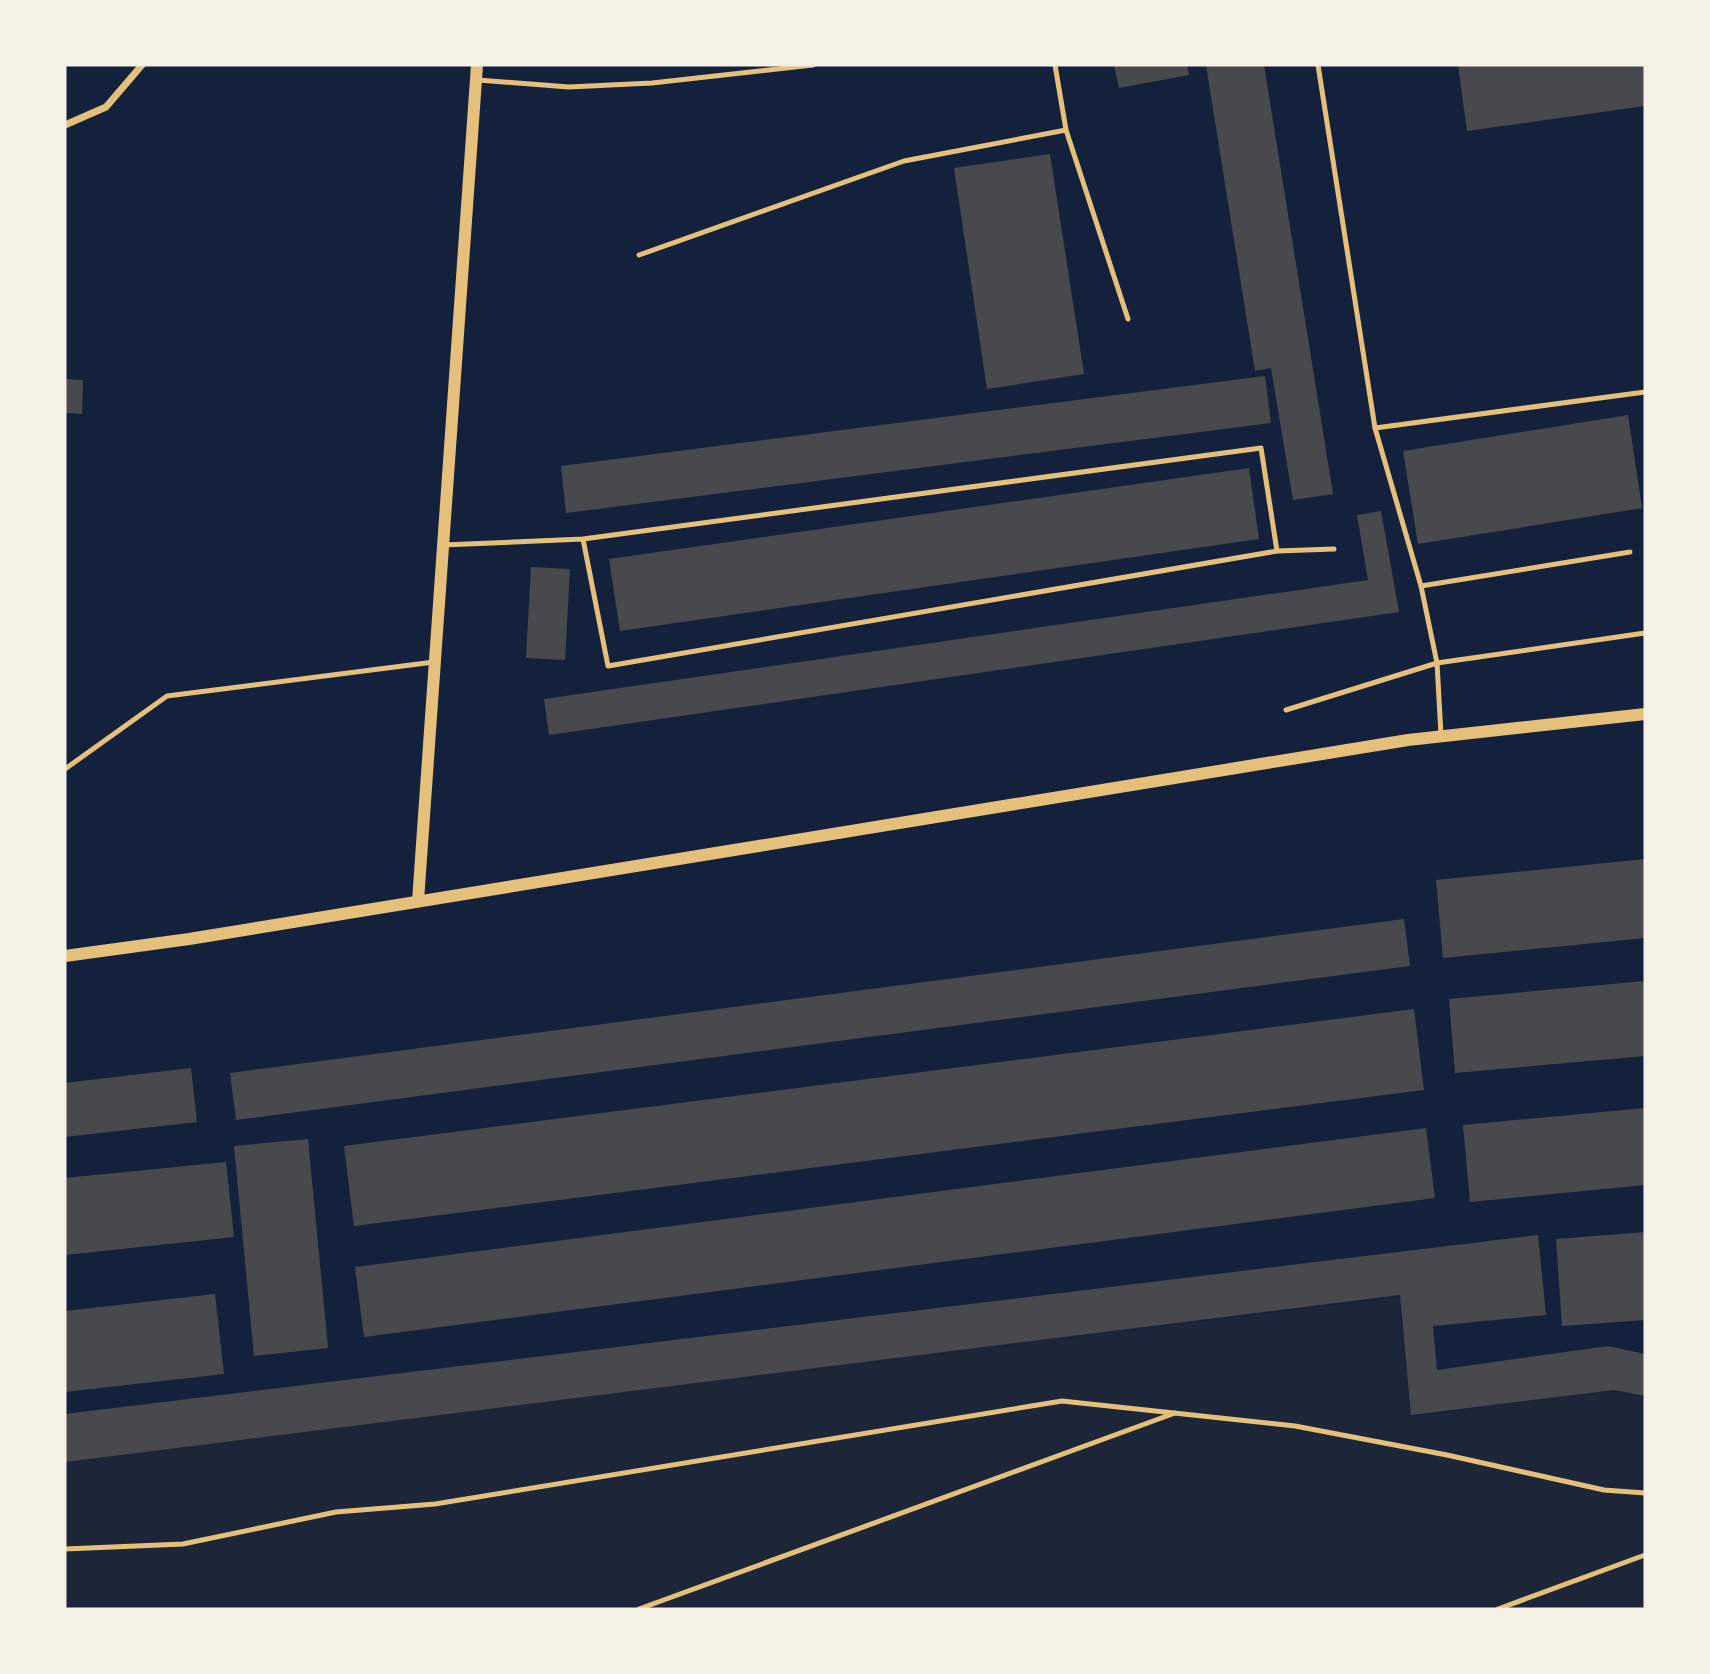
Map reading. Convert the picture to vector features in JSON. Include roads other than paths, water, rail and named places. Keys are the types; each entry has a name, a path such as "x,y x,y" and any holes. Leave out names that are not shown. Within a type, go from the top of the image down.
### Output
{"street":[{"path":"65,125 106,107 142,65"},
{"path":"418,901 477,65"},
{"path":"65,956 1408,740 1645,714"}],"lane":[{"path":"475,80 569,86 652,83 813,65"},
{"path":"1055,65 1066,130 1128,319"},
{"path":"1318,65 1375,428 1421,586 1437,663 1441,738"},
{"path":"639,255 904,161 1066,130"},
{"path":"1375,428 1645,392"},
{"path":"443,545 583,539 1261,448 1277,551"},
{"path":"583,539 608,666 1277,551 1334,549"},
{"path":"1421,586 1630,552"},
{"path":"1286,710 1437,663 1645,633"},
{"path":"65,769 166,696 434,662"},
{"path":"65,1549 183,1544 336,1512 435,1504 1062,1401 1295,1426 1604,1490 1645,1493"},
{"path":"639,1609 1176,1413"},
{"path":"1499,1609 1645,1555"}]}
